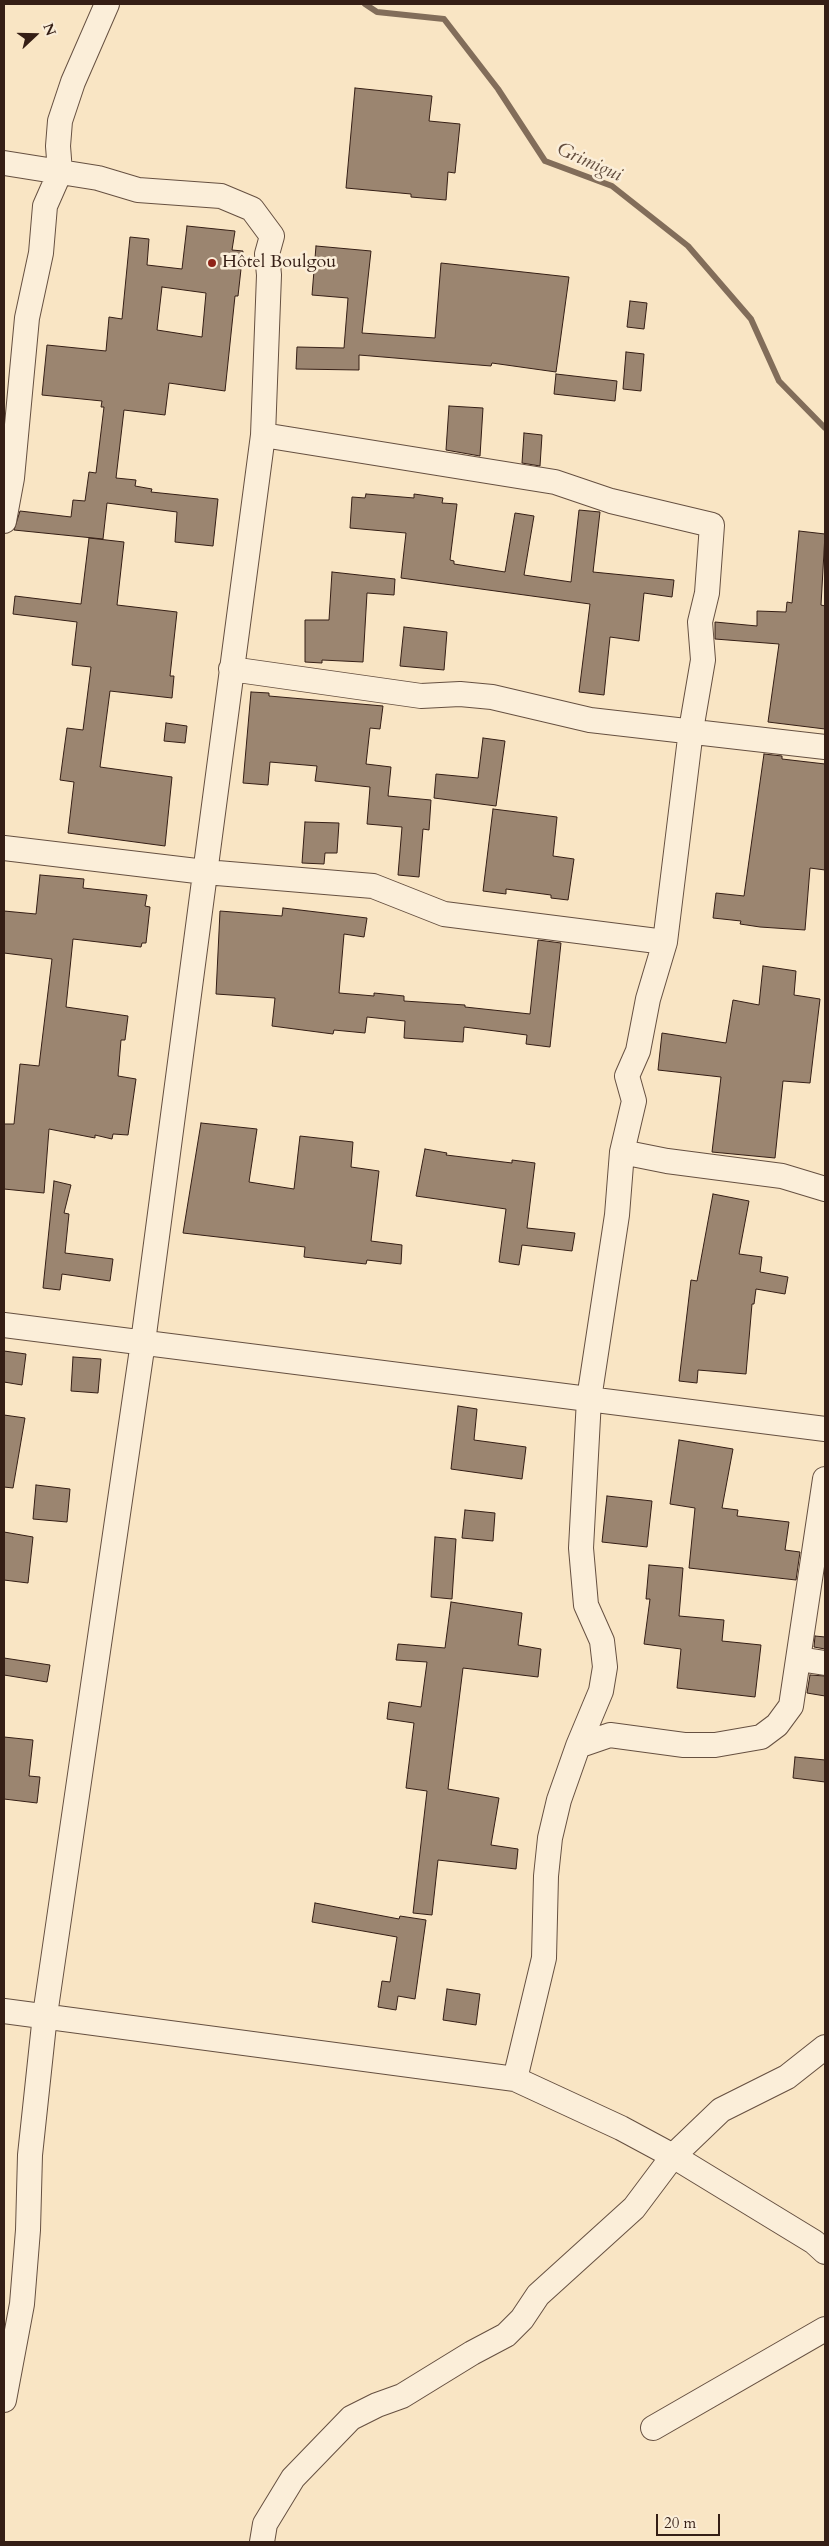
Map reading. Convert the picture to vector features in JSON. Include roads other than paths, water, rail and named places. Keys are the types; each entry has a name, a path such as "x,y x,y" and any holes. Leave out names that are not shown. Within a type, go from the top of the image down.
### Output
{"street":[{"path":"4,521 12,478 27,318 41,253 45,206 60,172 58,146 60,121 73,82 107,4"},
{"path":"4,163 98,178 138,190 221,196 252,210 272,236 267,254 269,275 263,435 143,1342 45,2015 30,2155 28,2230 22,2304 4,2400"},
{"path":"263,435 555,482 612,501 712,525 707,593 700,622 703,660 692,730 665,942 648,999 638,1051 626,1076 634,1101 622,1152 617,1215 590,1399 581,1548 586,1605 602,1641 605,1667 601,1691 578,1746 559,1800 550,1838 546,1876 544,1958 515,2079"},
{"path":"231,669 422,696 460,694 492,698 590,720 692,730 825,747"},
{"path":"4,848 204,872 373,886 444,914 665,942"},
{"path":"622,1152 677,1163 782,1176 825,1189"},
{"path":"4,1326 825,1429"},
{"path":"578,1746 610,1734 684,1745 715,1745 761,1736 777,1725 791,1706 825,1479"},
{"path":"799,1659 825,1663"},
{"path":"4,2010 515,2079 621,2128 673,2156 814,2242 825,2252"},
{"path":"262,2542 265,2524 293,2478 351,2418 377,2405 402,2396 472,2353 506,2335 522,2319 538,2295 634,2208 673,2156 721,2110 787,2077 825,2047"},
{"path":"653,2428 825,2329"}],"waterway":[{"name":"Grimigui","path":"365,4 377,12 444,19 498,89 545,161 612,186 688,246 751,319 779,381 825,428"}],"place":[{"name":"Hôtel Boulgou","path":"212,263"}]}
